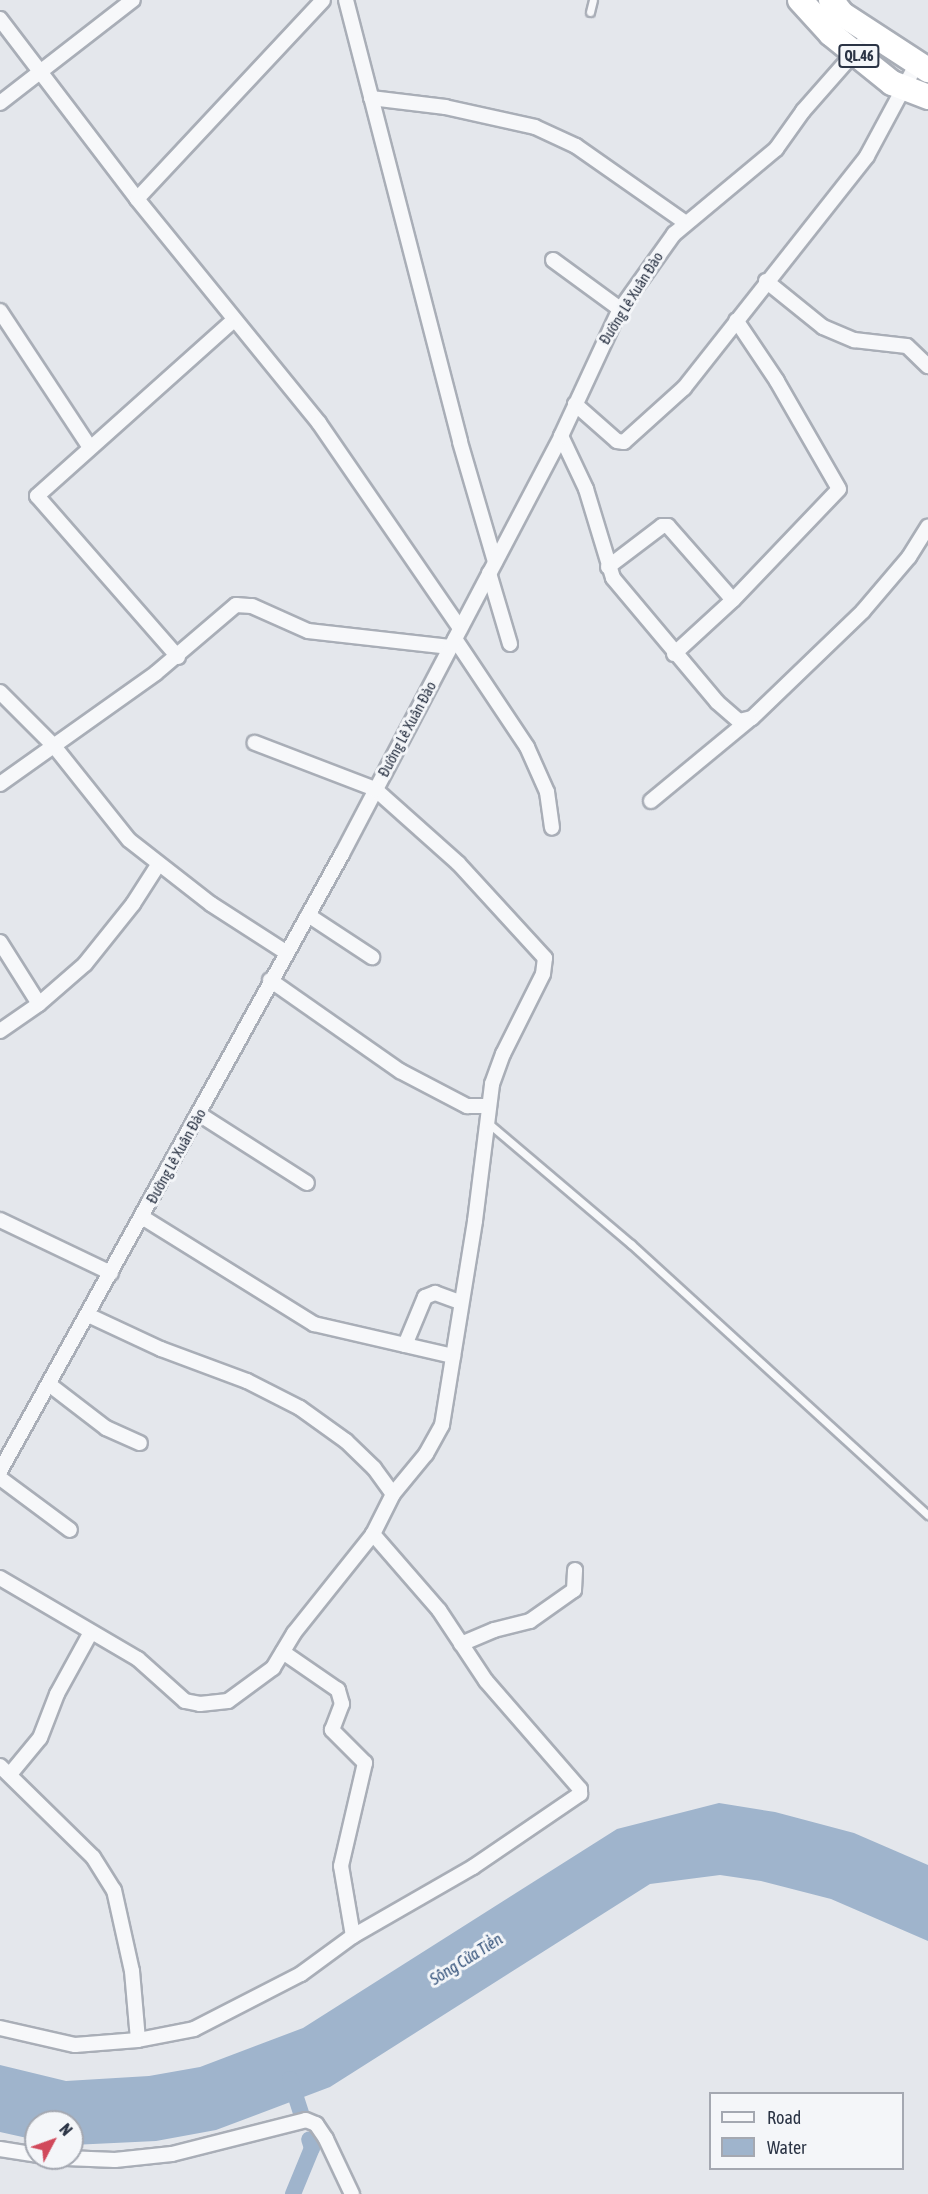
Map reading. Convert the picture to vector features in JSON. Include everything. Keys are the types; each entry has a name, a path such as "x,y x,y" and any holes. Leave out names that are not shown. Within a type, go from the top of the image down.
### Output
{"highway":[{"name":"QL.46","path":"800,0 855,53 892,83 928,97"},
{"name":"QL.46","path":"831,0 871,34 922,67"}],"street":[{"path":"0,103 133,0"},
{"path":"137,199 323,0"},
{"path":"346,0 510,644"},
{"path":"0,20 137,199 319,423 527,747 547,792 552,828"},
{"name":"Đường Lê Xuân Đào","path":"1,1469 50,1385 270,980 308,915 561,436 620,309 655,257 686,223 776,149 803,111 871,34"},
{"path":"574,404 617,441 624,442 684,388 766,281 867,156 904,87 922,67"},
{"path":"371,98 446,107 536,127 576,146 686,223"},
{"path":"553,260 620,309"},
{"path":"766,281 823,327 855,340 907,346 928,366"},
{"path":"0,311 89,446"},
{"path":"178,657 37,499 41,488 234,320"},
{"path":"674,654 733,600 839,489 783,391 736,320"},
{"path":"561,436 586,489 608,567 674,654 717,702 739,721 749,720"},
{"path":"608,567 662,526 668,526 733,600"},
{"path":"651,801 749,720 863,612 909,557 928,526"},
{"path":"0,784 178,657 236,604 252,606 308,631 455,638"},
{"path":"0,692 54,746 112,821 158,865 287,953"},
{"path":"0,1578 90,1634 138,1659 182,1698 200,1704 237,1696 273,1668 294,1633 373,1534 393,1494 439,1432 446,1410 460,1302 475,1221 487,1113 494,1075 543,974 545,958 458,863 375,789 255,743"},
{"path":"0,1031 39,1004 85,964 133,904 158,865"},
{"path":"308,915 372,957"},
{"path":"0,942 39,1004"},
{"path":"270,980 400,1071 467,1106 487,1113"},
{"path":"199,1114 307,1183"},
{"path":"141,1217 299,1317 334,1330 453,1356"},
{"path":"0,1221 111,1273"},
{"path":"405,1345 424,1297 435,1293 460,1302"},
{"path":"88,1316 161,1349 247,1381 300,1408 346,1440 374,1468 393,1494"},
{"path":"50,1385 106,1428 140,1443"},
{"path":"1,1469 70,1530"},
{"path":"0,2028 75,2044 138,2040 194,2029 221,2018 301,1974 353,1936 473,1867 580,1794 578,1784 486,1681 439,1610 373,1534"},
{"path":"461,1644 494,1630 530,1621 574,1590 575,1570"},
{"path":"90,1634 57,1694 40,1738 5,1770 93,1857 114,1890 132,1971 138,2040"},
{"path":"284,1652 338,1690 342,1704 332,1730 365,1762 341,1866 353,1936"},
{"path":"84,2159 115,2160 172,2154 306,2120 315,2124 326,2139 352,2194"},
{"path":"0,2149 24,2153"}],"lane":[{"path":"590,12 593,0"},
{"path":"487,1113 928,1515"}],"water":[{"name":"Sông Cửa Tiền","path":"719,1803 775,1812 854,1833 928,1865 928,1941 831,1899 761,1881 720,1875 650,1884 330,2087 216,2130 156,2141 84,2144 84,2110 24,2110 24,2137 0,2132 0,2065 66,2081 149,2076 200,2067 303,2028 617,1829"}],"waterway":[{"path":"290,2079 301,2113"},
{"path":"293,2194 312,2148 309,2139"}]}
